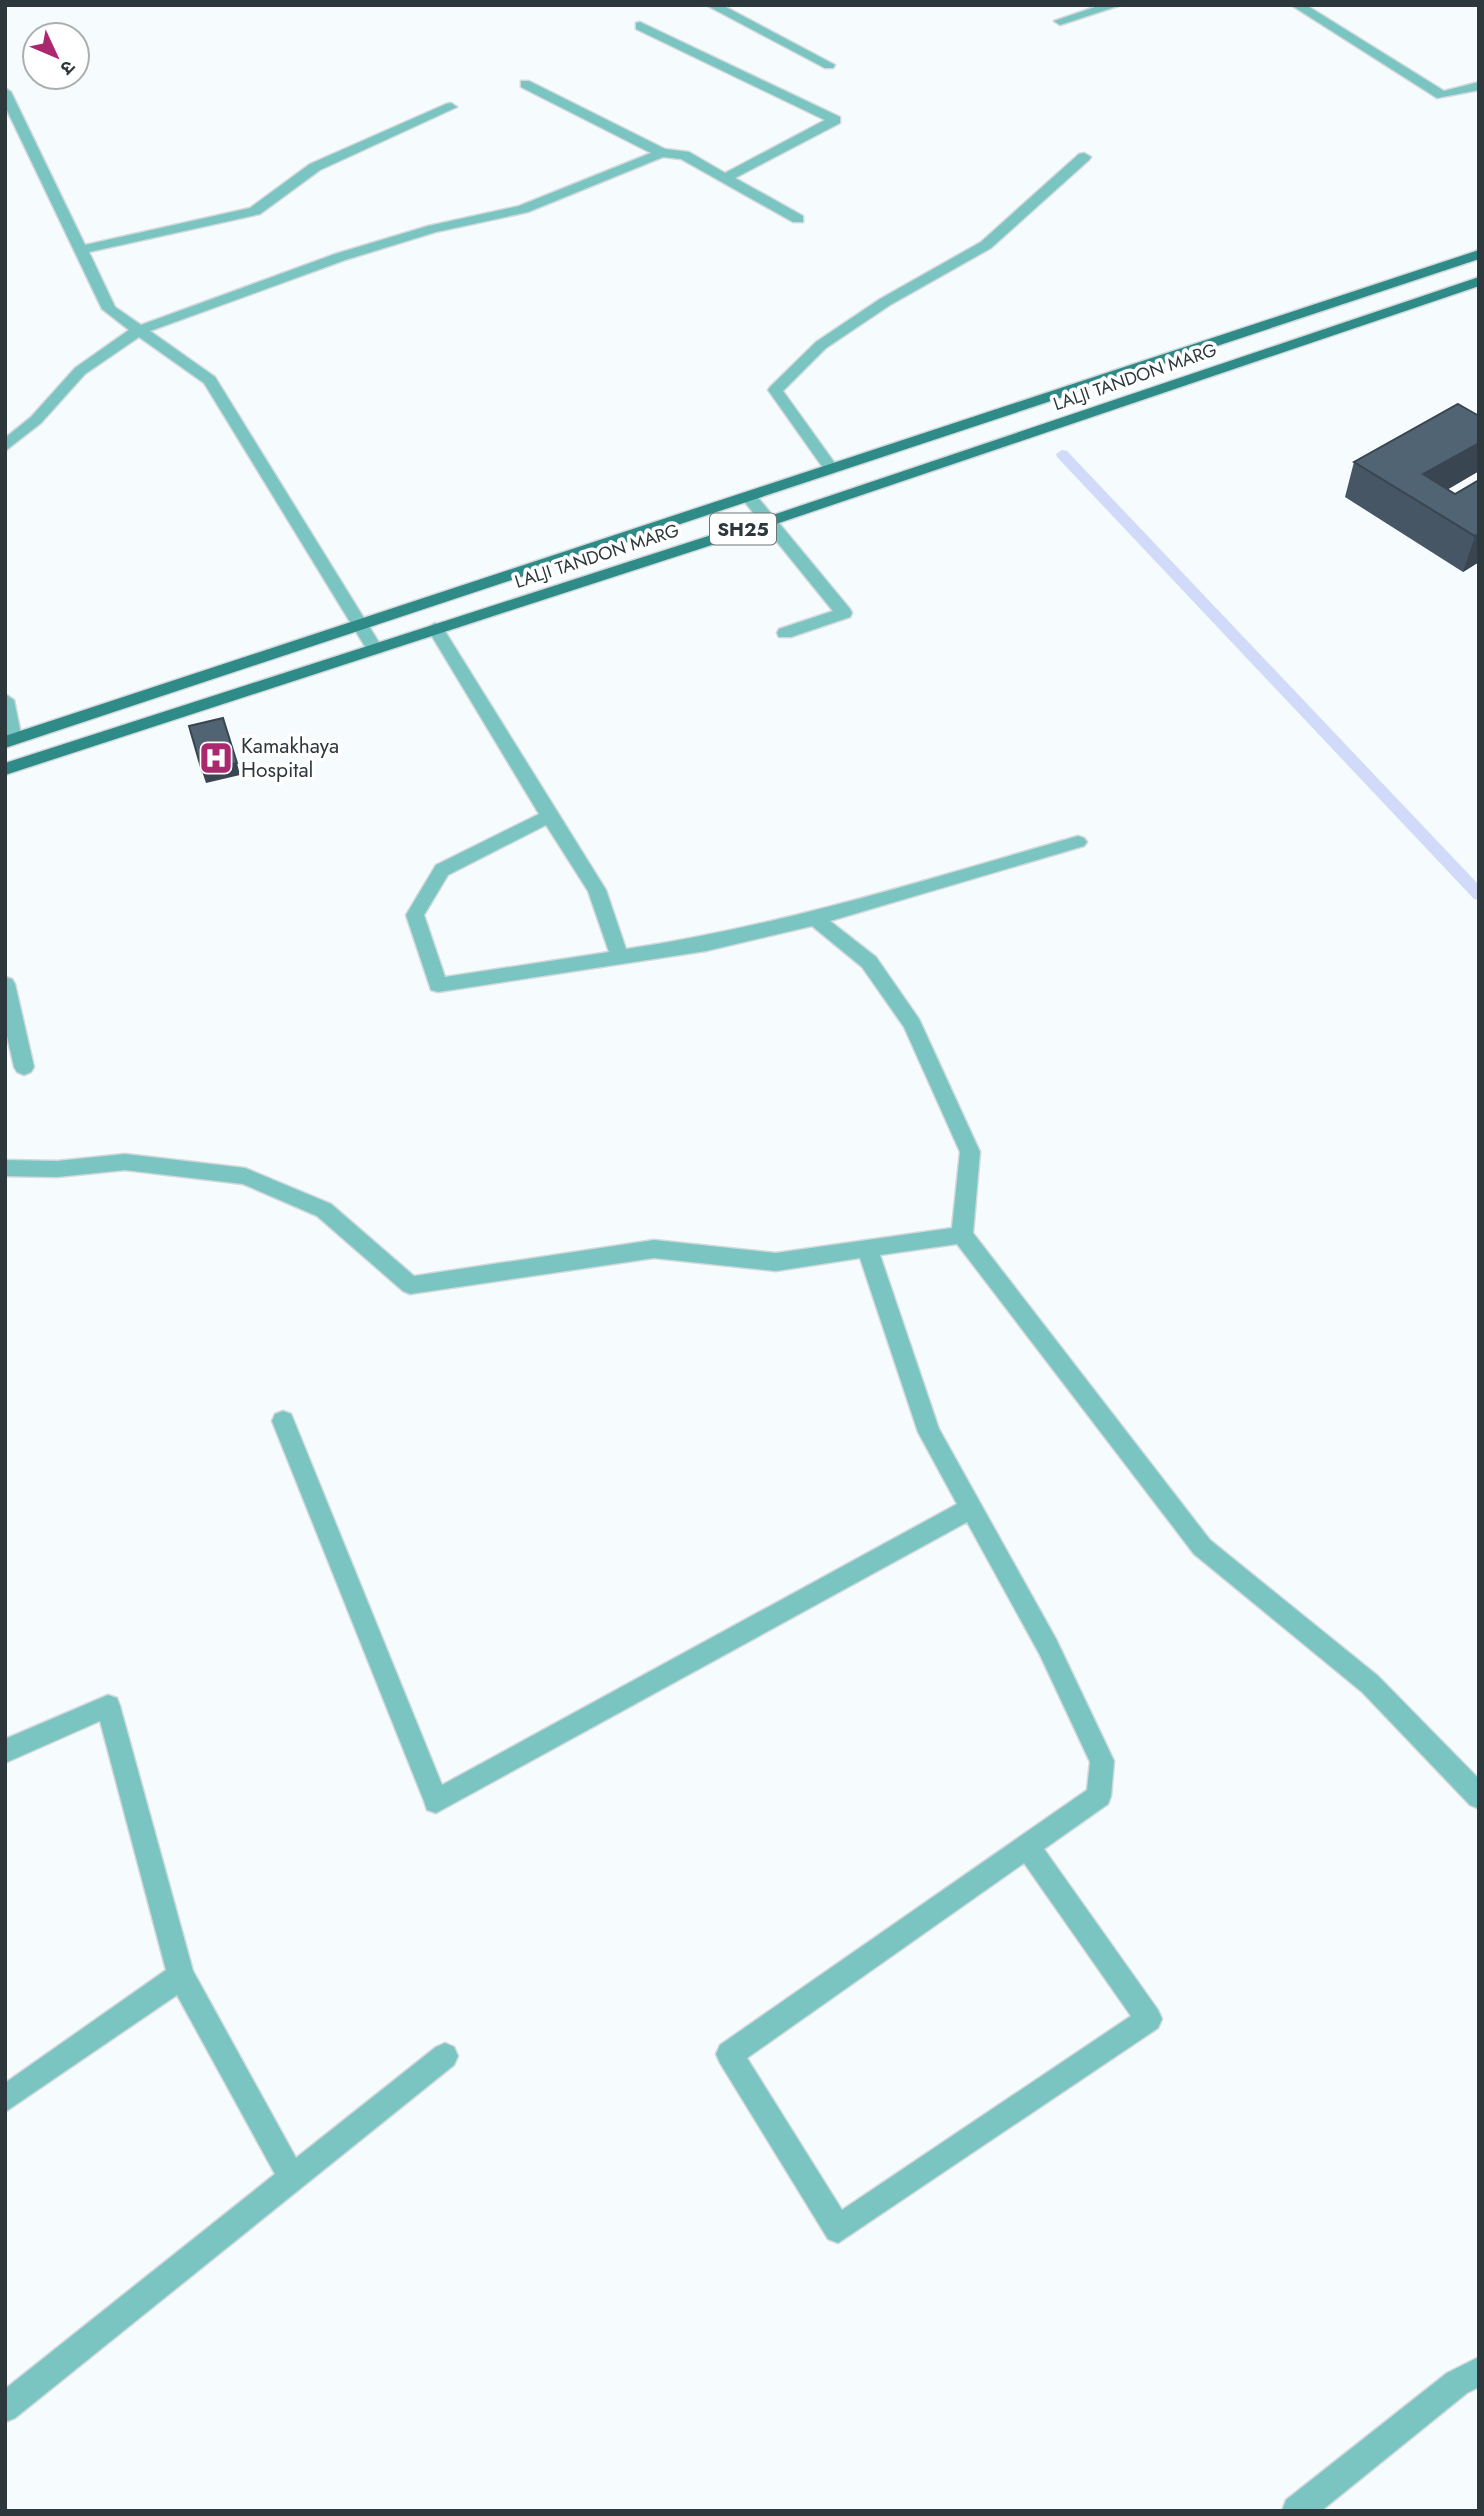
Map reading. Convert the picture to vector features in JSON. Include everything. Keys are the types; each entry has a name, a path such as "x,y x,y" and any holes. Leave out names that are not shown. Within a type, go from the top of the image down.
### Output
{"main road":[{"name":"LALJI TANDON MARG","path":"9,741 1479,254"},
{"name":"LALJI TANDON MARG","path":"5,769 767,522 1479,281"},
{"path":"1353,296 1380,315"}],"street":[{"path":"712,5 829,65"},
{"path":"1060,20 1115,5"},
{"path":"1297,5 1442,95 1479,86"},
{"path":"640,26 835,120 725,178"},
{"path":"525,84 662,153 684,155 798,219"},
{"path":"5,92 109,309 210,380 374,649"},
{"path":"80,250 255,211 315,167 451,107"},
{"path":"5,446 36,420 80,371 139,330 340,257 433,229 523,209 662,153"},
{"path":"831,469 775,390 821,345 884,302 986,245 1084,157"},
{"path":"749,497 844,613 785,633"},
{"path":"435,628 549,817 597,890 620,958"},
{"path":"5,700 9,741"},
{"path":"549,817 442,870 415,915 438,985 706,944 815,919 1078,842"},
{"path":"815,919 869,962 912,1024 970,1152 962,1235 1131,1458 1202,1546 1370,1684 1479,1797"},
{"path":"5,984 24,1067"},
{"path":"5,1168 57,1169 125,1162 245,1176 324,1210 410,1285 654,1249 776,1262 962,1235"},
{"path":"867,1248 929,1432 1048,1647 1102,1761 1099,1796 729,2054 838,2230 1149,2019 1028,1847"},
{"path":"283,1420 436,1801 971,1508"},
{"path":"5,1751 108,1706 181,1976 292,2178"},
{"path":"5,2099 181,1976"},
{"path":"5,2408 445,2056"},
{"path":"1297,2511 1457,2383 1479,2371"}],"building":[{"path":"1458,404 1479,416 1479,443 1423,474 1455,494 1479,480 1479,534 1475,536 1354,462"},
{"path":"223,718 237,763 202,771 189,726"}],"waterway":[{"path":"1062,454 1479,895"}],"place":[{"name":"Kamakhaya Hospital","path":"216,758"}]}
